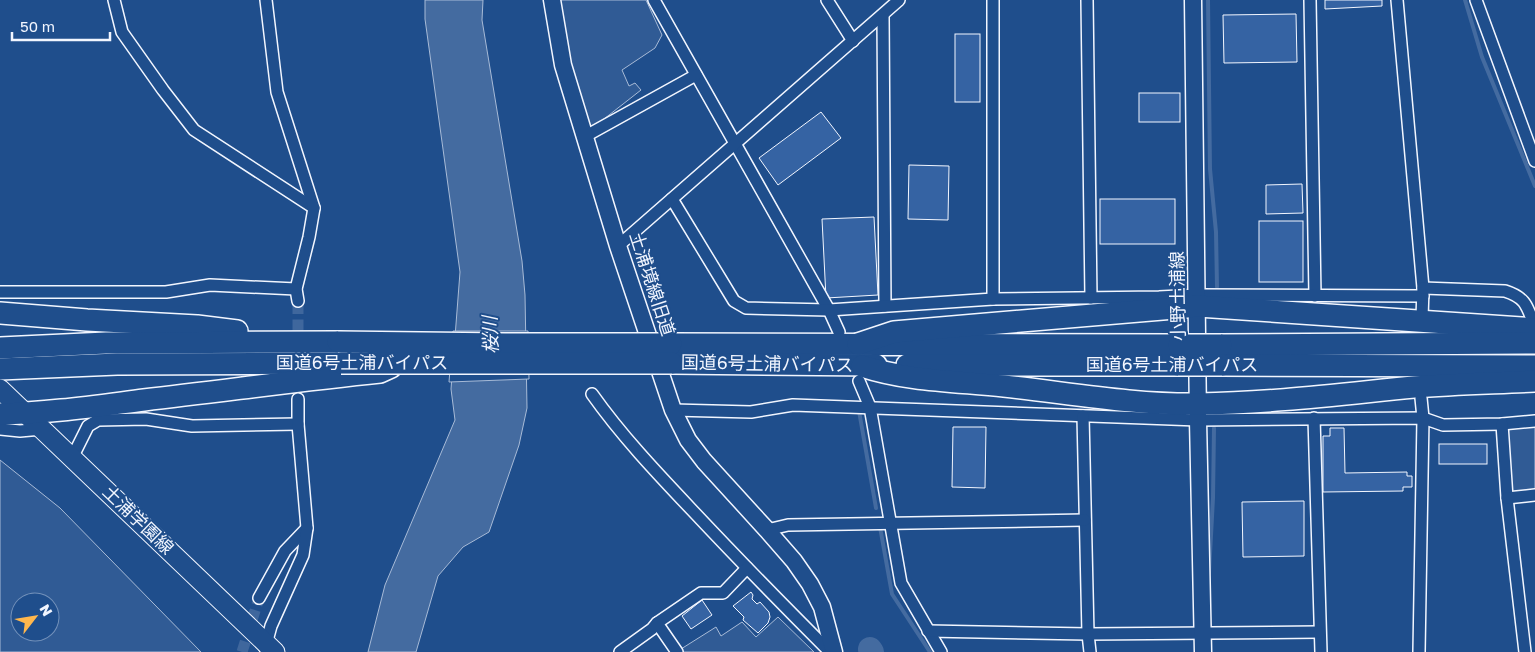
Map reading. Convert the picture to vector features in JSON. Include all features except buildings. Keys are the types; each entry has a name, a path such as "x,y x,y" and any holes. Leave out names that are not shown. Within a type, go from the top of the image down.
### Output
{"highway":[{"path":"858,344 894,332 1198,300 1533,334"},
{"path":"0,313 197,326 336,355"},
{"name":"国道6号土浦バイパス","path":"1222,355 1533,334"},
{"name":"国道6号土浦バイパス","path":"1,348 106,343 336,355 404,362 671,353 858,344 1535,366"},
{"name":"国道6号土浦バイパス","path":"10,368 336,355 505,344 671,353 860,373 1178,355"},
{"path":"0,414 26,414 80,409 276,383 336,355"},
{"path":"860,373 884,373 1144,403 1198,412 1416,387 1535,381"}],"main road":[{"name":"土浦学園線","path":"0,389 268,649"}],"street":[{"path":"114,0 122,32 194,130 314,208"},
{"path":"266,0 277,92 314,208 296,288 298,301"},
{"name":"土浦境線旧道","path":"552,0 563,65 584,137 673,410 688,440 704,461 794,561 810,584 822,607 832,652"},
{"path":"654,0 829,310 839,332"},
{"path":"827,0 853,41"},
{"path":"618,246 900,0"},
{"path":"993,0 993,299"},
{"path":"1088,0 1091,298"},
{"name":"小野土浦線","path":"1193,0 1203,652"},
{"path":"1310,0 1315,296"},
{"path":"1397,0 1423,292 1422,318"},
{"path":"1476,0 1535,161"},
{"path":"883,15 885,306"},
{"path":"584,137 696,75"},
{"path":"672,199 734,301 746,308 829,310 993,299 1158,297 1198,300 1505,291 1523,300 1533,334"},
{"path":"0,292 166,292 210,286 296,288"},
{"path":"860,373 870,407 901,583 942,652"},
{"path":"592,394 610,420 747,568 832,652"},
{"path":"268,649 271,626 303,555 307,528 298,424 298,398"},
{"path":"1420,652 1423,418 1421,398"},
{"path":"673,410 750,412 793,405 1083,416 1198,412 1314,418 1423,418 1442,425 1502,424 1535,421"},
{"path":"1083,416 1090,652"},
{"path":"72,458 88,426 98,420 146,418 192,426 298,424"},
{"path":"1314,418 1321,652"},
{"path":"1502,424 1507,498 1526,652"},
{"path":"0,429 20,431 42,429"},
{"path":"1507,498 1535,495"},
{"path":"767,530 788,524 1085,520"},
{"path":"259,598 285,552 307,528"},
{"path":"620,652 652,629 657,623 701,593 723,593 747,568"},
{"path":"657,623 677,652"},
{"path":"928,631 1088,634 1319,632"}],"shaded area":[{"path":"556,0 646,0 662,35 655,48 622,70 629,86 635,83 641,90 586,133"},
{"path":"1535,425 1535,492 1510,495 1505,427"},
{"path":"0,460 60,508 201,652 0,652"},
{"path":"778,617 814,652 683,652 681,649 716,627 721,636 742,622 756,637"}],"water":[{"name":"桜川","path":"425,0 483,0 482,20 522,261 525,295 527,408 519,445 489,532 463,547 438,576 416,652 368,652 385,585 455,420 451,389 460,272 425,19"}],"pier":[{"path":"453,331 528,331 529,379 449,382"}],"waterway":[{"path":"1208,0 1210,169 1216,232 1217,287"},
{"path":"1465,0 1482,57 1535,186"},
{"path":"859,411 876,508"},
{"path":"1209,573 1214,428"},
{"path":"880,527 892,594 930,652"}],"tunnel":[{"path":"298,301 298,347"},
{"path":"242,652 259,598"}]}
